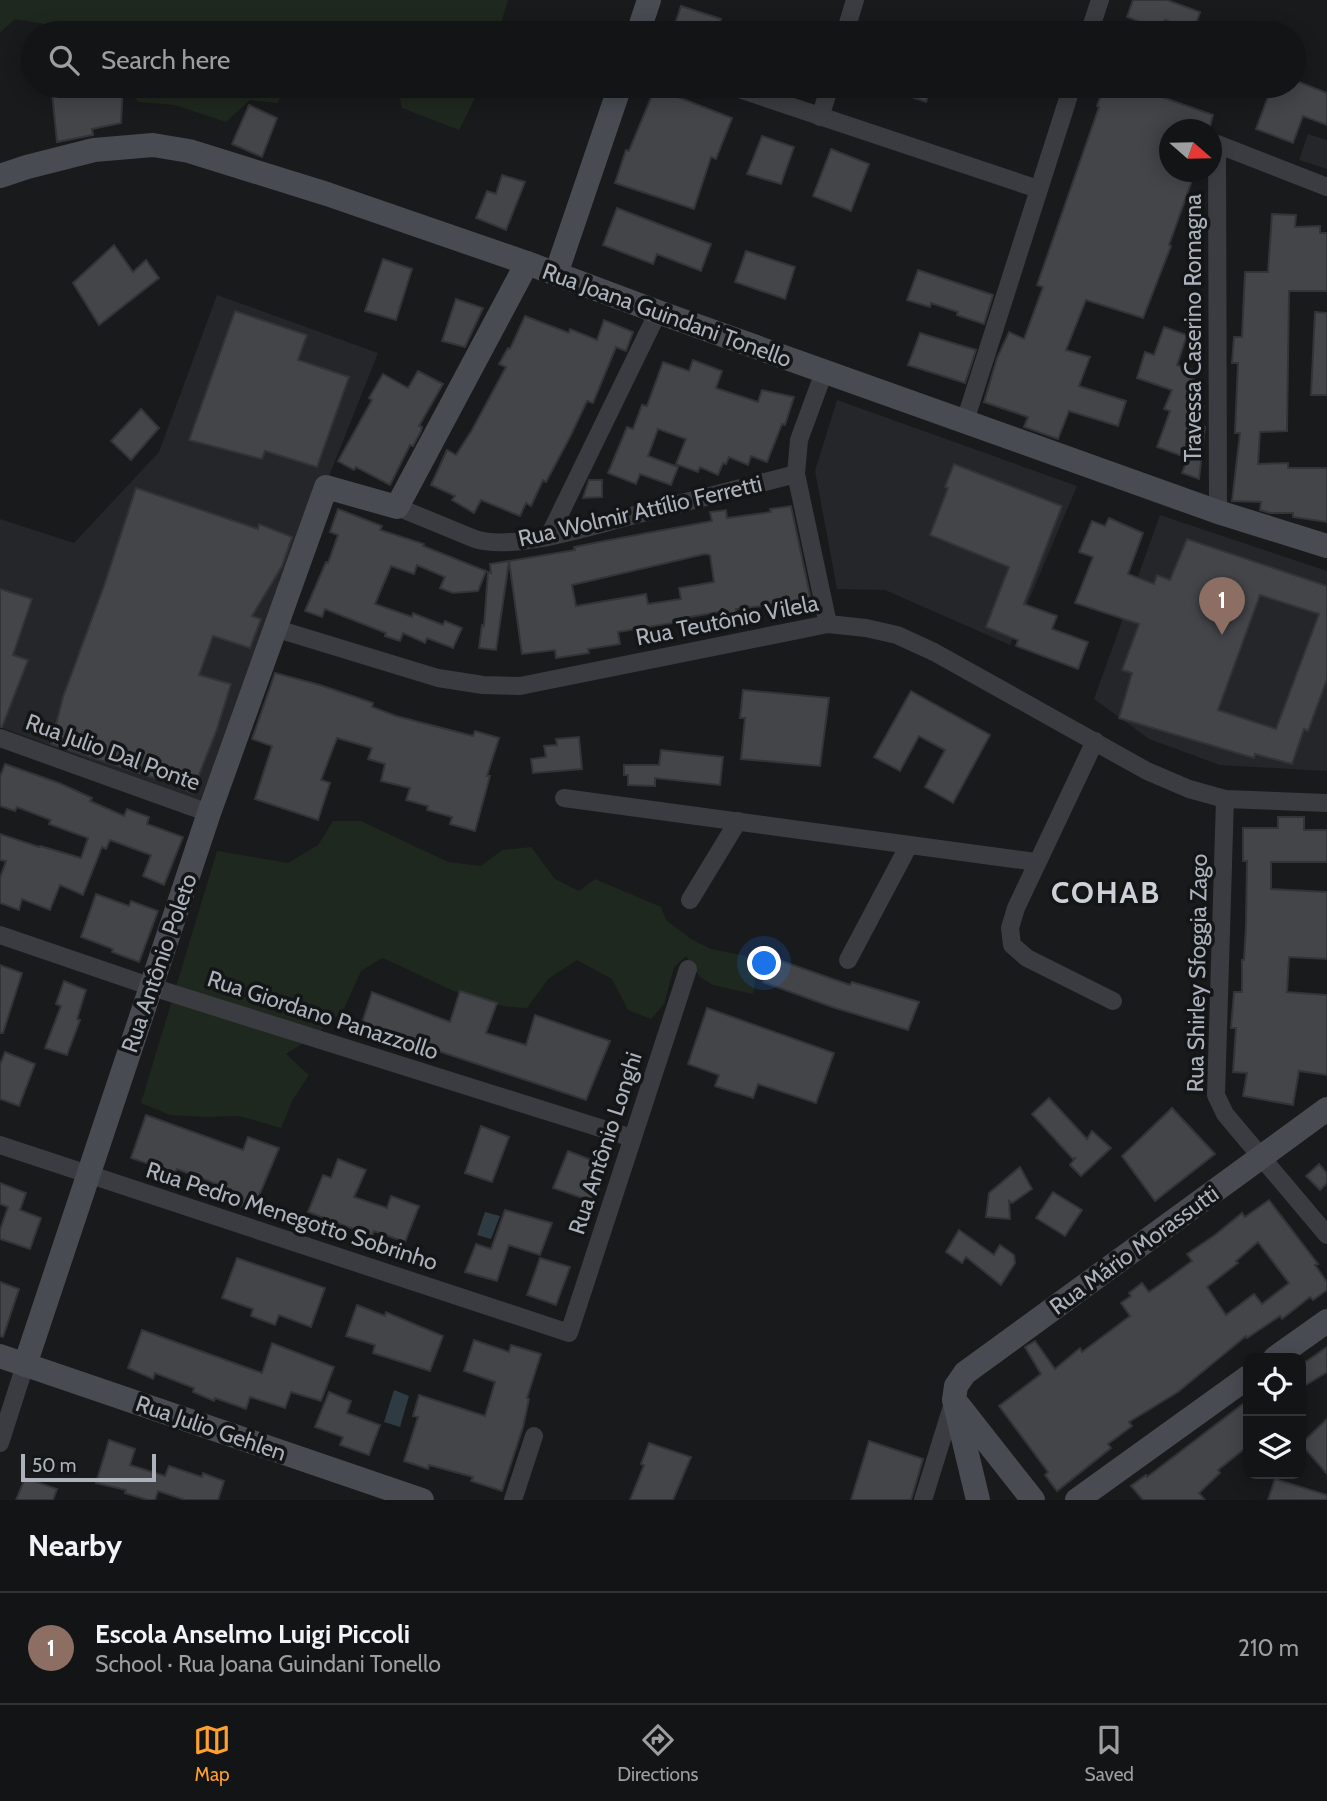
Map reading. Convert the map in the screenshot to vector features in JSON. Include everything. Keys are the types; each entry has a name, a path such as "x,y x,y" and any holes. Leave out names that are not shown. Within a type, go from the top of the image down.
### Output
{"street":[{"path":"642,21 649,0"},
{"path":"849,21 855,0"},
{"path":"1093,21 1100,0"},
{"path":"556,274 616,98"},
{"path":"765,98 1038,189"},
{"path":"820,117 826,98"},
{"path":"965,421 1068,98"},
{"name":"Travessa Caserino Romagna","path":"1218,512 1217,144 1327,187"},
{"name":"Rua Joana Guindani Tonello","path":"0,176 94,150 153,145 189,151 327,194 527,263 1218,512 1327,546"},
{"path":"397,507 527,263"},
{"path":"549,536 658,312"},
{"path":"824,372 799,440 796,474 828,624"},
{"name":"Rua Wolmir Attílio Ferretti","path":"326,487 397,507 486,542 549,536 796,474"},
{"name":"Rua Antônio Poleto","path":"0,1443 209,813 326,487"},
{"name":"Rua Teutônio Vilela","path":"274,628 438,678 483,685 520,686 828,624 866,628 897,635 934,652 1147,771 1189,789 1225,799 1327,803"},
{"name":"Rua Julio Dal Ponte","path":"0,738 209,813"},
{"path":"1095,741 1036,862 1010,928 1012,945 1027,958 1113,1001"},
{"path":"564,798 1036,862"},
{"name":"Rua Shirley Sfoggia Zago","path":"1225,799 1216,1095 1226,1114 1327,1235"},
{"path":"690,900 738,821"},
{"path":"848,960 909,845"},
{"name":"Rua Giordano Panazzollo","path":"0,935 152,987 632,1138"},
{"name":"Rua Antônio Longhi","path":"569,1333 688,969"},
{"name":"Rua Mário Morassutti","path":"954,1400 956,1386 965,1373 1327,1109"},
{"name":"Rua Pedro Menegotto Sobrinho","path":"0,1145 569,1333"},
{"path":"1282,1353 1327,1321"},
{"name":"Rua Julio Gehlen","path":"0,1356 422,1500"},
{"path":"1077,1500 1243,1381"},
{"path":"923,1500 954,1400"},
{"path":"954,1400 978,1500"},
{"path":"954,1400 1033,1500"},
{"path":"513,1500 534,1436"}],"shaded area":[{"path":"0,0 508,0 502,21 15,19 0,33"},
{"path":"136,98 280,98 278,103 250,100 226,122 175,105 138,102"},
{"path":"400,98 475,98 459,130 402,108"},
{"path":"1308,134 1327,140 1327,169 1299,160"},
{"path":"217,295 378,353 200,801 0,727 0,519 74,543 159,452"},
{"path":"837,400 1077,486 1010,645 885,590 837,589 815,471"},
{"path":"1160,515 1327,571 1327,771 1220,765 1149,739 1094,699"},
{"path":"333,821 361,821 448,862 481,866 502,850 531,847 555,879 579,891 595,879 661,907 666,920 691,939 711,949 746,956 757,969 753,994 713,985 700,977 686,956 674,967 664,1004 651,1019 628,1010 612,979 577,960 548,979 527,1008 506,1006 469,997 382,958 361,971 343,1011 313,1037 286,1054 309,1075 292,1101 281,1128 239,1116 170,1115 141,1103 217,851 288,863 318,845"},
{"path":"485,1212 500,1216 491,1239 477,1235"},
{"path":"394,1390 409,1396 400,1427 384,1422"}],"building":[{"path":"1133,0 1167,0 1200,12 1197,21 1138,21 1127,17"},
{"path":"681,6 721,19 720,21 676,21"},
{"path":"1306,85 1327,93 1327,125 1303,116 1293,143 1256,129 1268,98 1306,98"},
{"path":"53,98 122,98 121,123 92,129 93,135 57,142"},
{"path":"651,98 681,98 732,118 716,159 711,157 694,209 615,183 626,150 629,151"},
{"path":"1100,98 1165,98 1213,115 1212,119 1159,119 1159,182 1191,182 1169,245 1171,246 1143,318 1086,300 1066,350 1090,357 1079,386 1126,401 1118,426 1069,411 1058,439 1024,427 1028,417 984,402 997,358 1009,332 1024,339 1043,287 1037,285 1099,107"},
{"path":"249,105 277,118 262,157 232,144"},
{"path":"762,136 794,147 781,184 747,174"},
{"path":"831,149 869,164 851,211 813,196"},
{"path":"502,175 525,182 506,230 476,218 487,191 496,194"},
{"path":"617,208 711,244 701,271 657,254 653,264 603,245"},
{"path":"1272,214 1296,215 1295,227 1320,226 1320,233 1327,233 1327,291 1289,291 1287,431 1260,432 1258,464 1288,463 1288,468 1327,468 1327,522 1293,517 1293,513 1260,510 1261,502 1232,501 1240,433 1235,433 1238,363 1232,363 1234,337 1242,337 1245,272 1268,272"},
{"path":"114,245 133,272 146,260 159,278 99,325 73,283"},
{"path":"746,251 795,267 785,299 735,282"},
{"path":"383,259 412,269 396,320 365,311"},
{"path":"918,270 993,295 984,324 931,303 930,307 907,300"},
{"path":"456,299 483,308 465,347 442,341"},
{"path":"235,311 307,335 298,360 349,377 317,467 265,451 262,459 189,440"},
{"path":"1315,312 1327,313 1327,395 1311,395"},
{"path":"525,316 569,333 570,329 597,340 604,320 633,332 626,351 616,347 593,403 587,401 531,506 526,503 520,516 481,500 474,513 452,500 455,496 431,485 447,450 456,455 472,430 506,367 499,364 508,348 510,349"},
{"path":"1164,327 1187,335 1177,365 1196,371 1187,399 1204,406 1190,445 1192,446 1201,426 1205,427 1199,479 1182,473 1188,458 1157,447 1170,411 1164,409 1172,390 1137,378 1145,352 1154,355"},
{"path":"920,333 976,350 965,383 908,365"},
{"path":"693,360 722,371 716,388 758,402 762,390 794,397 785,425 782,424 767,462 751,456 748,465 729,457 718,475 700,467 698,472 676,464 686,439 658,429 648,456 678,467 671,485 640,474 636,484 608,473 627,427 633,429 642,405 647,406 663,362 689,371"},
{"path":"418,371 443,384 419,426 422,427 421,431 413,446 410,445 390,485 338,461 372,400 369,398 383,374 408,388"},
{"path":"141,409 159,428 131,460 111,441"},
{"path":"954,464 1062,506 1024,604 1057,616 1052,629 1088,642 1078,669 1016,646 1018,640 986,627 1009,567 930,535"},
{"path":"589,480 602,480 602,497 583,498"},
{"path":"136,488 258,529 259,524 292,537 282,566 252,616 261,619 250,648 213,636 199,675 231,684 192,793 51,744 63,697 104,586"},
{"path":"791,506 811,600 736,609 739,623 721,626 719,612 684,618 685,621 618,632 620,644 588,649 589,653 556,658 555,650 522,654 509,561 712,521 710,512 726,510 727,518 771,512 770,509","holes":["710,555 714,582 679,588 681,599 648,604 646,594 576,606 572,585"]},
{"path":"338,509 382,526 380,530 424,544 423,546 486,571 478,591 453,593 440,588 445,577 417,565 414,574 391,566 375,604 412,617 413,613 443,625 445,621 462,628 453,648 427,638 425,643 403,633 400,641 325,609 322,617 305,611 338,535 330,532"},
{"path":"1109,518 1143,533 1128,574 1154,584 1157,575 1170,580 1187,539 1327,586 1327,679 1308,731 1304,729 1292,764 1255,754 1254,758 1119,718 1132,673 1122,670 1139,624 1075,603 1093,557 1079,552 1092,521 1105,526","holes":["1260,595 1319,614 1276,729 1218,710"]},
{"path":"509,561 496,650 479,648 482,625 484,626 488,572 491,573 490,564"},
{"path":"0,589 32,599 13,655 28,660 2,727 0,727"},
{"path":"275,673 373,703 372,707 396,716 473,736 475,731 499,738 487,776 490,776 475,831 450,824 452,817 427,810 428,806 406,800 410,788 381,781 385,764 368,759 372,748 337,738 321,780 330,783 318,820 255,799 272,746 252,739"},
{"path":"743,690 829,698 820,766 741,759 745,718 740,718"},
{"path":"911,691 990,735 953,803 925,787 945,750 919,736 900,771 874,757"},
{"path":"579,737 582,769 533,773 531,759 546,757 544,746 557,745 556,739"},
{"path":"661,750 723,757 720,785 655,778 655,786 628,785 624,765 659,765"},
{"path":"5,764 59,783 124,816 127,809 149,817 147,824 183,837 164,885 143,876 151,855 110,840 106,849 102,847 83,895 60,885 50,910 22,899 19,910 0,903 0,878 6,861 0,860 0,834 81,858 88,838 49,824 51,820 17,807 15,811 0,806 0,777"},
{"path":"1278,817 1304,817 1304,830 1327,830 1327,862 1271,862 1271,889 1327,892 1327,959 1289,957 1287,992 1327,995 1327,1075 1299,1071 1293,1105 1243,1096 1247,1073 1233,1072 1236,1028 1231,1028 1234,992 1242,992 1246,925 1247,861 1243,861 1243,828 1278,828"},
{"path":"96,894 129,906 131,901 158,911 139,962 81,937"},
{"path":"773,958 850,985 852,982 919,1002 908,1030 763,982"},
{"path":"0,965 22,973 3,1033 0,1033"},
{"path":"64,981 86,990 77,1019 80,1020 67,1055 45,1048 61,1006 56,1004"},
{"path":"460,991 497,1003 486,1033 526,1045 535,1015 610,1041 586,1100 435,1050 434,1053 361,1026 372,992 450,1022"},
{"path":"707,1008 834,1053 816,1103 758,1084 753,1098 715,1086 719,1075 688,1064"},
{"path":"5,1052 35,1064 19,1106 0,1099 0,1065"},
{"path":"1049,1098 1087,1139 1092,1131 1111,1148 1081,1176 1070,1165 1076,1157 1073,1159 1032,1114"},
{"path":"1172,1108 1215,1154 1155,1201 1122,1156"},
{"path":"146,1115 243,1150 248,1137 279,1148 253,1210 225,1202 230,1189 177,1169 175,1173 131,1158"},
{"path":"481,1126 509,1137 492,1182 465,1173"},
{"path":"568,1151 607,1166 594,1202 553,1188"},
{"path":"338,1159 366,1170 354,1197 387,1208 391,1196 419,1206 405,1242 374,1231 372,1236 308,1212 323,1175 331,1178"},
{"path":"1319,1164 1327,1173 1327,1183 1320,1190 1306,1176"},
{"path":"1020,1167 1032,1189 1012,1203 1009,1201 1010,1219 986,1217 989,1193"},
{"path":"0,1183 26,1193 20,1210 41,1218 30,1249 0,1239 0,1230 8,1207 0,1204"},
{"path":"1053,1192 1082,1210 1065,1236 1036,1218"},
{"path":"1269,1200 1318,1264 1315,1265 1327,1282 1327,1290 1313,1300 1310,1297 1282,1319 1280,1316 1247,1338 1246,1336 1178,1392 1129,1422 1132,1426 1108,1444 1111,1448 1057,1491 1045,1475 1048,1472 999,1406 1041,1374 1025,1347 1035,1341 1055,1369 1080,1348 1082,1352 1130,1316 1121,1303 1131,1296 1129,1293 1142,1283 1149,1292 1192,1261 1187,1254 1242,1213 1245,1217","holes":["1258,1242 1289,1283 1262,1304 1254,1294 1226,1315 1207,1287 1238,1263 1236,1261"]},
{"path":"505,1210 552,1223 540,1255 509,1245 497,1281 465,1272 476,1244 491,1249"},
{"path":"959,1230 994,1255 1000,1245 1014,1255 1015,1263 1001,1285 966,1257 962,1263 946,1252"},
{"path":"237,1258 325,1288 311,1327 279,1315 275,1325 251,1316 253,1309 222,1298"},
{"path":"540,1258 570,1267 556,1305 527,1295"},
{"path":"0,1282 19,1289 3,1337 0,1336"},
{"path":"357,1305 385,1316 386,1312 443,1336 430,1371 373,1353 375,1345 346,1336"},
{"path":"142,1330 262,1373 272,1343 334,1367 321,1401 291,1392 285,1408 250,1397 246,1409 215,1398 214,1401 193,1392 194,1388 155,1373 153,1379 128,1368"},
{"path":"474,1340 509,1352 511,1345 541,1354 527,1398 529,1399 523,1427 502,1491 471,1481 473,1477 429,1465 428,1469 404,1461 418,1417 413,1416 419,1395 485,1416 495,1382 464,1371"},
{"path":"1327,1347 1327,1372 1306,1385 1306,1362"},
{"path":"329,1392 351,1401 347,1413 380,1425 369,1455 340,1445 343,1437 315,1427"},
{"path":"1243,1404 1243,1450 1218,1470 1220,1473 1199,1493 1205,1500 1143,1500 1131,1486 1146,1475 1147,1477"},
{"path":"1327,1419 1327,1474 1306,1450 1306,1439"},
{"path":"109,1440 135,1449 130,1465 165,1476 169,1466 202,1477 203,1473 224,1481 218,1500 185,1500 158,1491 155,1500 148,1500 125,1493 126,1490 96,1483"},
{"path":"869,1441 923,1459 911,1500 851,1500"},
{"path":"649,1443 691,1457 673,1500 630,1500 644,1465 641,1464"},
{"path":"25,1478 57,1489 53,1500 16,1500"},
{"path":"1275,1479 1327,1495 1327,1500 1268,1500"}],"place":[{"name":"Escola Anselmo Luigi Piccoli","path":"1222,635"}],"district":[{"name":"COHAB","path":"1106,893"}]}
